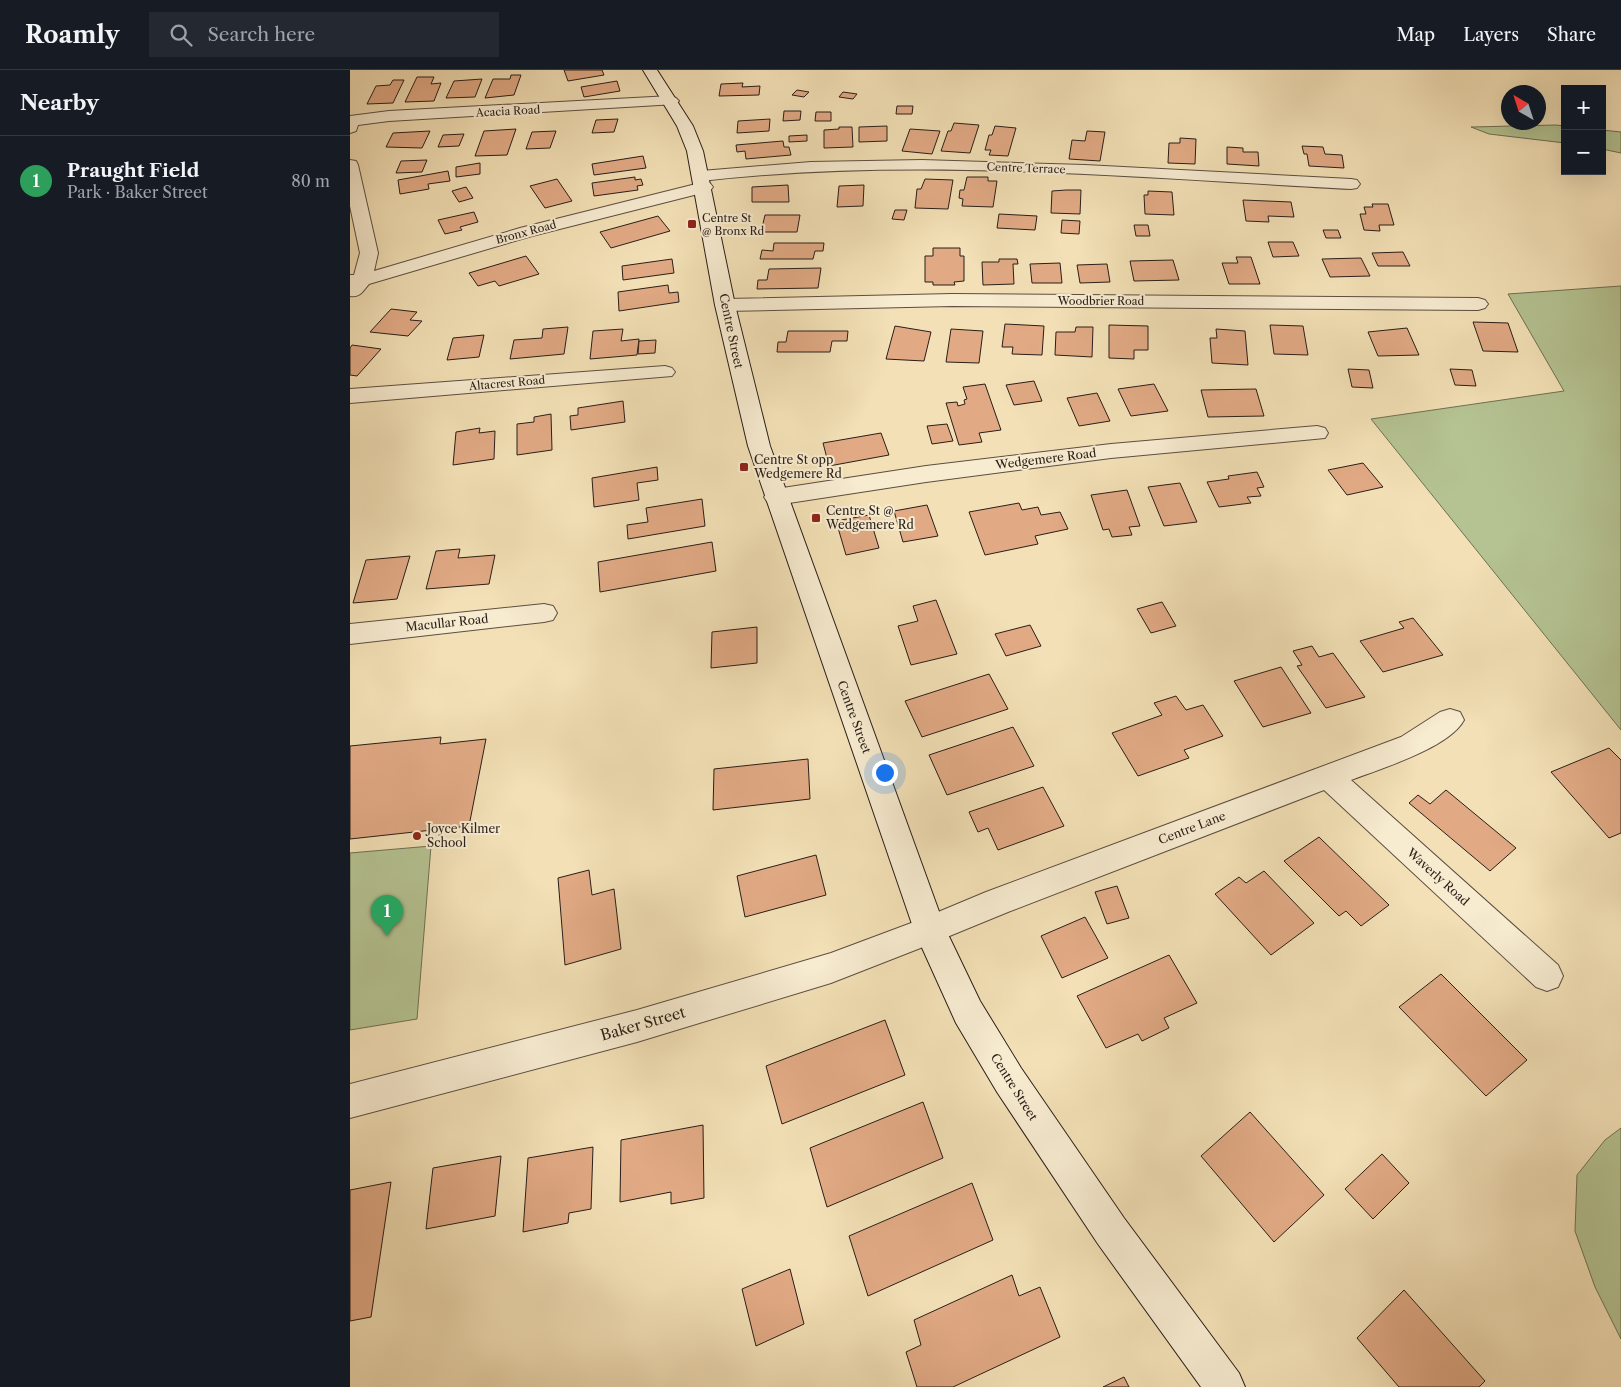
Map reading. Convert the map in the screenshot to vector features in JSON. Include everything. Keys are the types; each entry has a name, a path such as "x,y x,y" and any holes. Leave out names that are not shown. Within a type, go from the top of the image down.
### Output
{"street":[{"name":"Centre Street","path":"650,70 685,126 702,181 725,305 749,409 776,497 930,930 968,1012 1009,1080 1111,1231 1225,1387"},
{"name":"Acacia Road","path":"350,128 351,122 358,119 389,116 671,101"},
{"path":"350,165 369,253 350,294"},
{"name":"Centre Terrace","path":"702,181 731,172 817,167 926,165 1351,184"},
{"name":"Bronx Road","path":"356,281 702,181"},
{"name":"Woodbrier Road","path":"725,305 952,300 1478,304"},
{"name":"Altacrest Road","path":"350,396 665,372"},
{"name":"Wedgemere Road","path":"776,497 926,474 1101,453 1317,433"},
{"name":"Macullar Road","path":"350,634 544,613"},
{"name":"Centre Lane","path":"930,930 1006,899 1411,745 1450,720"},
{"name":"Waverly Road","path":"1329,777 1548,976"},
{"name":"Baker Street","path":"350,1101 637,1026 831,968 930,930"}],"green space":[{"path":"1546,125 1561,126 1561,143 1489,134 1471,127 1501,126 1501,130 1546,130"},
{"path":"1606,130 1621,132 1621,153 1606,150"},
{"path":"1621,286 1621,730 1371,419 1564,391 1508,294"},
{"path":"431,846 417,1019 350,1030 350,853"},
{"path":"1621,1128 1621,1339 1595,1287 1575,1231 1577,1175 1605,1140"}],"building":[{"path":"564,70 602,70 604,75 568,81"},
{"path":"511,75 521,75 514,95 485,98 493,79 510,79"},
{"path":"417,77 434,77 431,84 441,83 434,101 405,102"},
{"path":"482,79 475,97 446,98 454,81"},
{"path":"393,80 404,80 393,103 367,104 376,86 390,85"},
{"path":"617,81 620,91 584,97 581,87"},
{"path":"743,83 742,87 760,86 759,95 719,96 721,84"},
{"path":"797,90 809,92 804,97 792,95"},
{"path":"843,92 857,94 853,99 839,97"},
{"path":"897,106 913,106 912,114 896,114"},
{"path":"784,111 801,111 800,120 783,121"},
{"path":"816,112 831,112 831,121 815,121"},
{"path":"618,119 614,132 592,133 596,120"},
{"path":"770,119 769,131 737,133 738,121"},
{"path":"954,123 979,125 970,153 941,151 948,131 951,131"},
{"path":"887,126 887,141 859,142 859,127"},
{"path":"995,126 1016,128 1008,156 989,155 991,150 985,150 989,135 992,135"},
{"path":"839,127 852,127 853,147 824,148 824,130 839,129"},
{"path":"516,129 507,155 475,156 484,131"},
{"path":"910,129 940,131 932,154 902,151"},
{"path":"430,131 422,148 386,147 393,133"},
{"path":"556,131 550,148 526,149 532,132"},
{"path":"1087,131 1105,132 1100,161 1069,159 1072,140 1085,141"},
{"path":"464,134 459,146 438,147 443,135"},
{"path":"807,135 807,141 789,142 789,136"},
{"path":"1180,138 1196,139 1195,164 1168,163 1169,143 1180,143"},
{"path":"783,141 784,147 789,147 791,155 746,159 745,151 737,152 736,145"},
{"path":"1302,146 1323,147 1325,154 1342,155 1344,168 1309,166 1307,154 1304,154"},
{"path":"1227,147 1243,148 1243,152 1258,152 1259,166 1227,164"},
{"path":"643,156 646,168 594,175 592,164"},
{"path":"427,160 422,172 396,173 401,161"},
{"path":"480,163 480,174 456,177 456,167"},
{"path":"448,171 450,181 428,184 429,189 400,194 398,180"},
{"path":"635,177 635,180 641,179 643,185 637,186 638,190 594,196 592,183"},
{"path":"967,177 988,177 988,181 997,181 993,207 962,206 963,199 959,198 960,190 964,190"},
{"path":"557,179 572,201 545,208 530,186"},
{"path":"925,179 953,180 948,209 915,208 917,189 921,189"},
{"path":"788,185 789,202 752,202 752,187"},
{"path":"864,185 863,206 837,207 839,186"},
{"path":"466,187 473,198 459,202 452,191"},
{"path":"1081,190 1080,214 1051,213 1052,191"},
{"path":"1148,191 1172,192 1174,215 1145,214 1144,195 1148,195"},
{"path":"1243,200 1291,202 1294,217 1268,216 1269,222 1246,221"},
{"path":"1372,204 1388,204 1394,225 1379,225 1380,231 1364,230 1360,214 1366,214 1364,207 1373,207"},
{"path":"895,210 907,210 904,220 892,219"},
{"path":"474,212 478,222 460,227 462,230 445,234 438,220"},
{"path":"999,214 1037,216 1035,230 997,228"},
{"path":"765,215 800,215 797,232 761,232"},
{"path":"658,216 670,231 611,248 600,232"},
{"path":"1062,220 1080,221 1079,234 1061,233"},
{"path":"1134,225 1148,225 1150,236 1136,236"},
{"path":"1323,230 1338,230 1341,238 1326,238"},
{"path":"1268,242 1293,242 1299,256 1273,257"},
{"path":"774,243 824,243 823,251 815,251 813,259 760,259 762,250 773,251"},
{"path":"933,248 960,248 960,256 964,256 964,281 954,282 955,285 933,285 933,282 925,282 925,256 933,256"},
{"path":"1403,252 1410,266 1378,266 1372,253"},
{"path":"526,256 539,274 499,286 495,281 478,286 469,273"},
{"path":"1236,257 1251,257 1260,284 1229,284 1222,263 1238,263"},
{"path":"1361,258 1370,276 1330,277 1322,259"},
{"path":"672,259 674,273 623,280 622,266"},
{"path":"999,259 1017,259 1018,264 1013,264 1014,284 983,285 982,262 999,262"},
{"path":"1173,260 1179,280 1134,281 1130,261"},
{"path":"1060,263 1062,283 1032,283 1030,264"},
{"path":"1107,264 1110,282 1080,283 1077,265"},
{"path":"821,268 818,288 757,289 758,280 767,280 769,269"},
{"path":"668,285 669,293 678,292 679,302 619,311 618,292"},
{"path":"391,309 417,312 410,320 422,321 408,336 370,332"},
{"path":"1473,322 1508,323 1518,352 1483,351"},
{"path":"1005,324 1044,326 1042,355 1012,354 1013,347 1002,347"},
{"path":"1109,325 1148,326 1148,350 1134,350 1134,359 1109,358"},
{"path":"1270,325 1303,326 1308,355 1274,354"},
{"path":"895,326 931,332 924,361 886,359"},
{"path":"568,327 564,354 510,359 514,340 542,338 543,329"},
{"path":"1076,327 1093,327 1092,357 1055,355 1056,332 1075,332"},
{"path":"1407,328 1419,355 1378,356 1368,332"},
{"path":"623,329 621,341 639,339 637,355 590,359 593,331"},
{"path":"951,329 983,331 979,363 946,362"},
{"path":"1216,329 1245,331 1248,365 1212,363 1210,338 1217,338"},
{"path":"788,331 848,331 847,341 832,341 830,352 777,352 778,342 786,342"},
{"path":"484,335 479,357 447,360 453,338"},
{"path":"656,340 655,353 638,354 639,341"},
{"path":"352,345 381,349 357,376 350,375 350,348"},
{"path":"1348,369 1369,370 1373,388 1352,387"},
{"path":"1450,369 1472,370 1476,386 1455,385"},
{"path":"1034,381 1042,401 1014,405 1006,385"},
{"path":"985,384 1001,430 979,433 982,442 959,445 946,403 957,402 958,406 965,404 964,400 967,399 963,387"},
{"path":"1154,384 1168,411 1131,416 1118,389"},
{"path":"1256,389 1264,416 1208,417 1201,390"},
{"path":"1097,393 1110,421 1079,426 1067,398"},
{"path":"623,401 625,422 571,430 570,416 578,415 578,408"},
{"path":"551,414 552,450 517,455 517,424 534,422 534,417"},
{"path":"947,424 953,441 932,444 927,426"},
{"path":"480,428 479,433 495,431 494,459 453,465 456,432"},
{"path":"881,433 889,455 829,466 823,443"},
{"path":"1363,463 1383,487 1347,495 1328,470"},
{"path":"657,467 658,480 637,483 639,500 594,507 592,478"},
{"path":"1257,472 1264,487 1257,488 1261,496 1247,497 1251,503 1219,507 1207,482 1229,479 1228,476"},
{"path":"1180,483 1197,522 1164,526 1148,487"},
{"path":"1127,490 1140,526 1129,527 1132,535 1112,537 1109,529 1103,530 1091,495"},
{"path":"702,499 705,526 628,539 627,525 648,522 646,508"},
{"path":"1019,503 1022,510 1038,507 1041,515 1060,512 1068,529 1035,536 1038,544 985,555 969,512"},
{"path":"927,505 938,536 903,542 894,511"},
{"path":"869,515 879,548 846,555 836,521"},
{"path":"712,542 716,571 600,592 598,562"},
{"path":"460,549 458,558 495,555 489,584 426,589 436,551"},
{"path":"410,556 397,599 353,603 366,560"},
{"path":"936,600 957,654 911,665 898,626 918,621 913,606"},
{"path":"1162,602 1176,626 1151,633 1137,609"},
{"path":"1413,618 1443,655 1383,672 1360,641 1404,628 1399,622"},
{"path":"1030,625 1041,646 1006,656 995,634"},
{"path":"757,627 757,663 711,668 712,632"},
{"path":"1312,646 1319,657 1333,653 1365,697 1326,708 1297,666 1302,665 1293,651"},
{"path":"1281,667 1311,713 1263,727 1234,681"},
{"path":"989,674 1008,709 922,737 905,701"},
{"path":"1176,696 1186,710 1203,705 1223,736 1184,750 1189,758 1138,776 1112,733 1162,715 1154,703"},
{"path":"1013,727 1034,766 947,795 929,755"},
{"path":"441,737 440,744 486,739 469,826 350,839 350,746"},
{"path":"1609,748 1621,760 1621,833 1609,838 1551,772"},
{"path":"808,759 810,799 713,810 714,769"},
{"path":"1043,787 1064,826 998,850 988,828 978,832 969,812"},
{"path":"1446,790 1516,848 1490,871 1409,803 1418,795 1430,804"},
{"path":"1319,837 1389,905 1361,926 1346,911 1339,916 1284,861"},
{"path":"816,855 826,895 745,917 737,876"},
{"path":"589,870 592,895 614,889 621,949 565,965 558,878"},
{"path":"1264,871 1314,923 1271,955 1215,894 1239,877 1246,883"},
{"path":"1117,886 1129,918 1107,924 1095,892"},
{"path":"1085,917 1108,958 1062,978 1041,936"},
{"path":"1169,955 1197,1003 1164,1018 1169,1028 1142,1041 1138,1034 1106,1048 1077,996"},
{"path":"1441,974 1527,1060 1486,1096 1399,1007"},
{"path":"885,1020 905,1075 782,1124 766,1066"},
{"path":"923,1102 943,1158 827,1207 810,1148"},
{"path":"1250,1112 1324,1195 1274,1242 1201,1156"},
{"path":"703,1125 704,1198 671,1204 671,1192 620,1202 621,1140"},
{"path":"593,1147 591,1209 569,1213 568,1223 523,1232 528,1158"},
{"path":"1382,1154 1409,1183 1373,1219 1345,1189"},
{"path":"501,1156 495,1216 426,1229 433,1168"},
{"path":"391,1182 371,1317 350,1321 350,1190"},
{"path":"972,1183 993,1240 868,1296 849,1236"},
{"path":"790,1269 804,1324 756,1346 742,1289"},
{"path":"1012,1275 1019,1296 1040,1287 1060,1337 953,1387 917,1387 906,1352 921,1345 914,1320"},
{"path":"1404,1290 1485,1381 1479,1387 1399,1387 1357,1338"},
{"path":"1124,1377 1129,1387 1103,1387"}],"place":[{"name":"Centre St @ Bronx Rd","path":"692,224"},
{"name":"Centre St opp Wedgemere Rd","path":"744,467"},
{"name":"Centre St @ Wedgemere Rd","path":"816,518"},
{"name":"Joyce Kilmer School","path":"417,836"},
{"name":"Praught Field","path":"387,936"}]}
